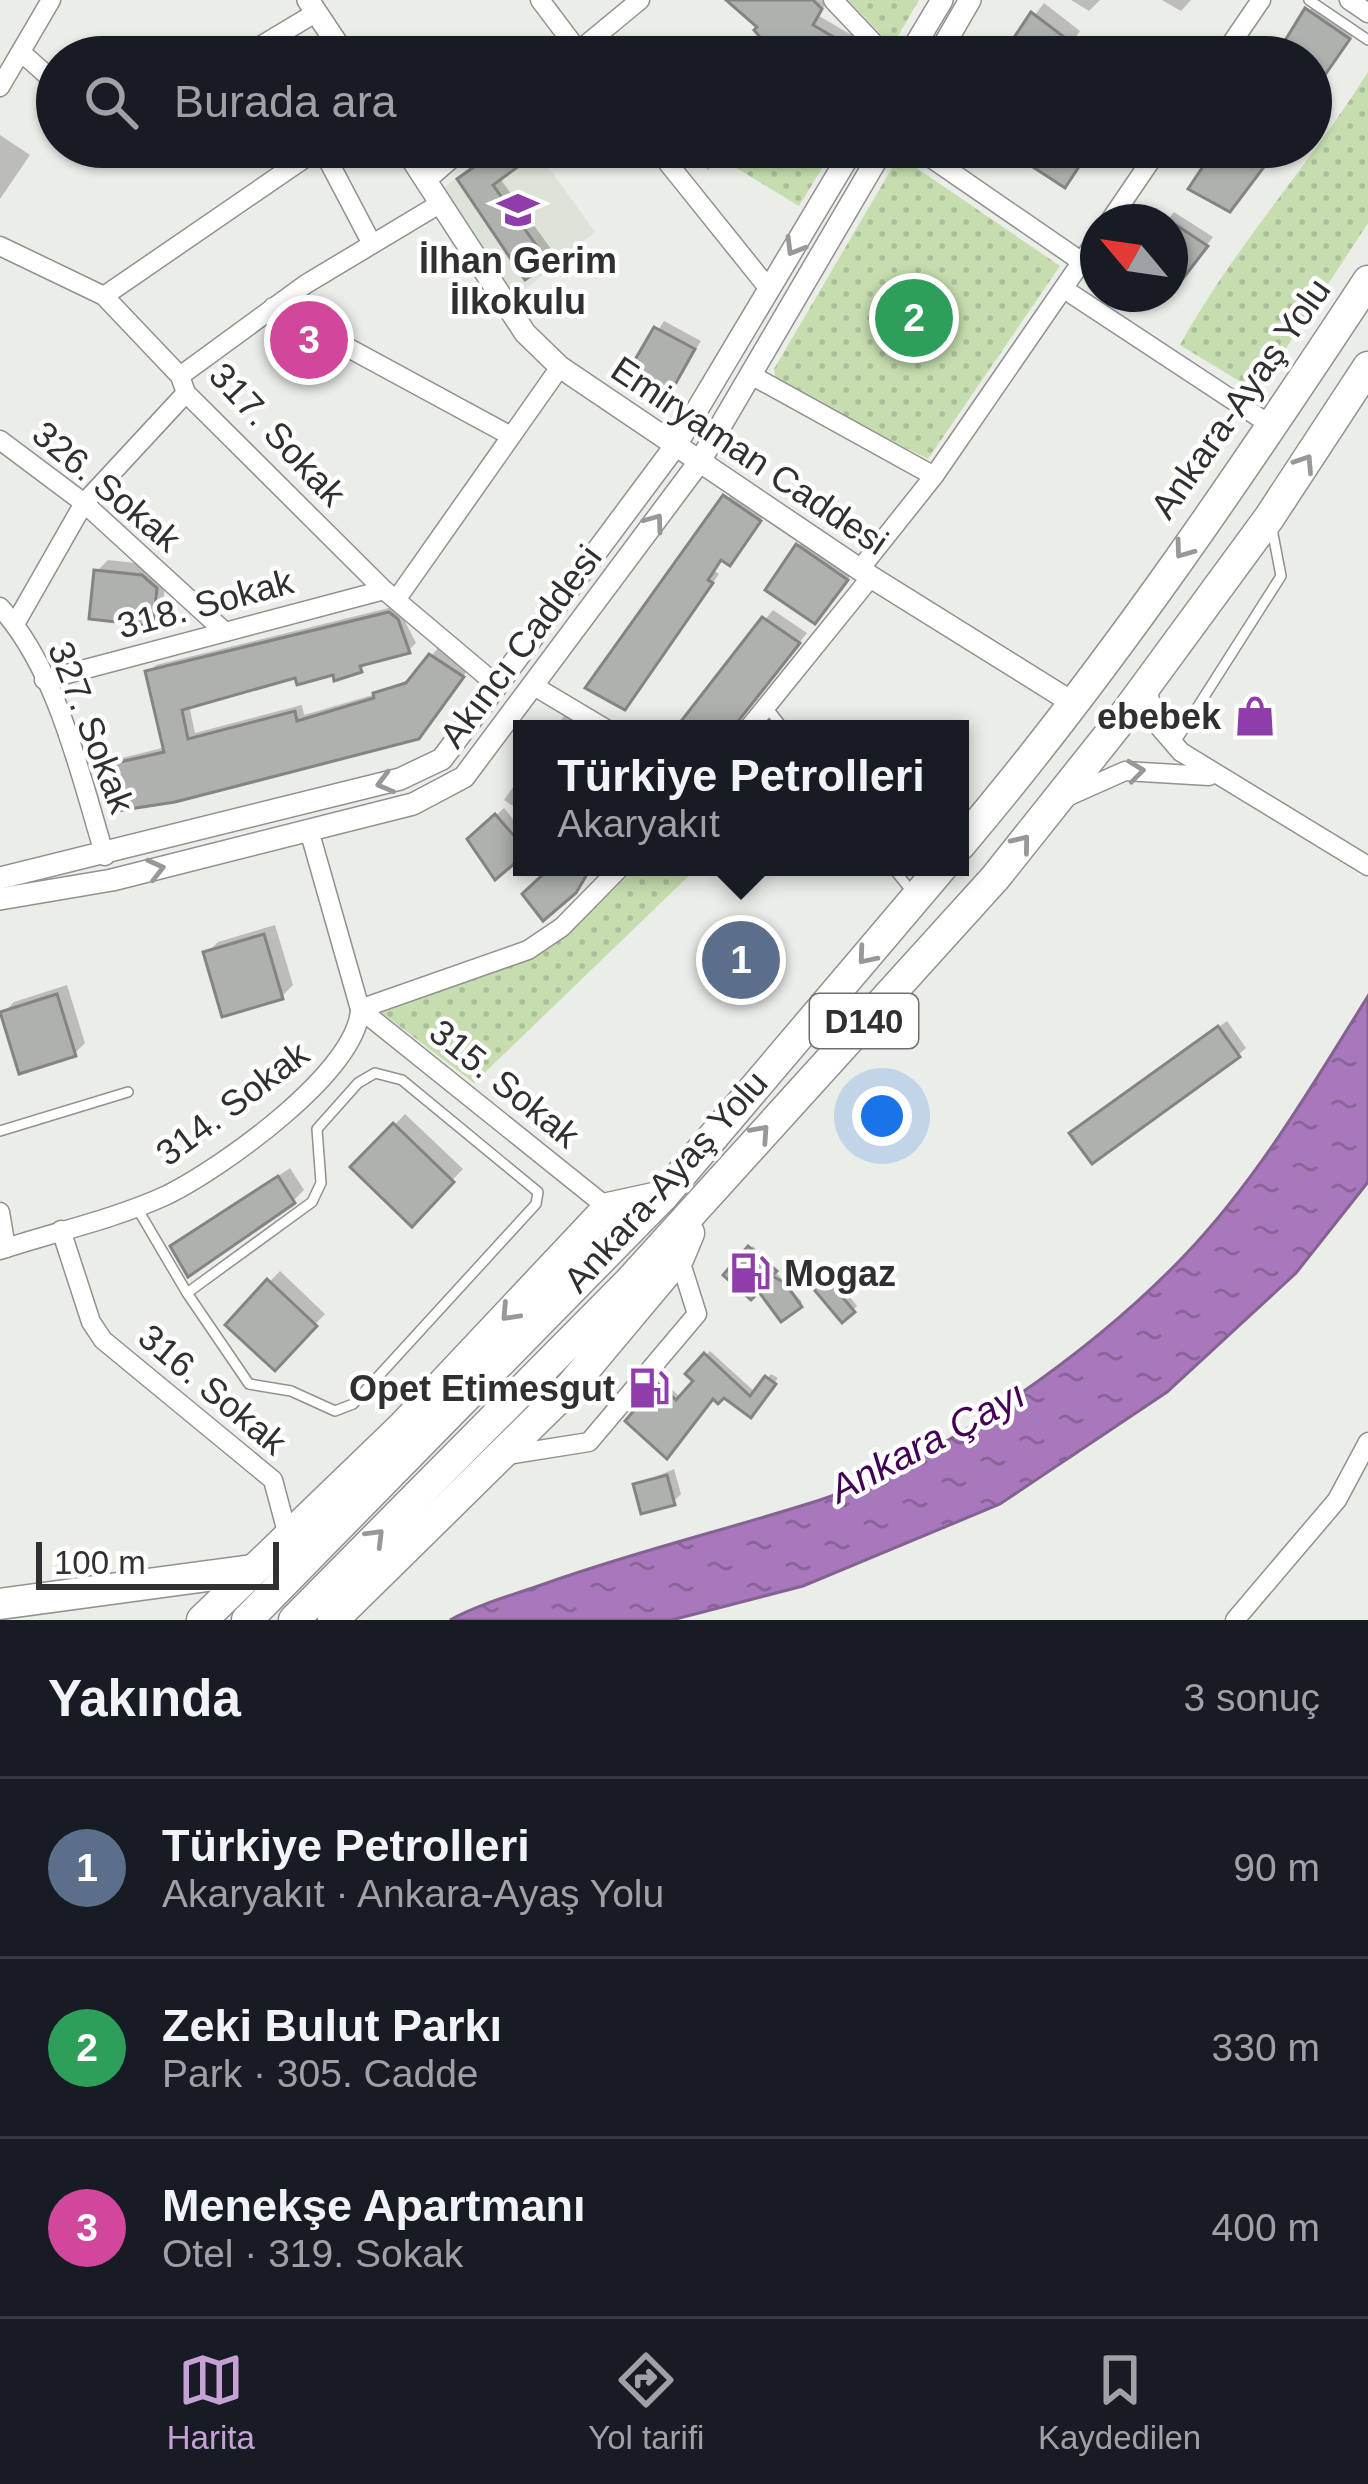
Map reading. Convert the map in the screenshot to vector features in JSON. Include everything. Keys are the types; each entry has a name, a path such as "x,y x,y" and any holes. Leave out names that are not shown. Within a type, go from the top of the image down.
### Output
{"highway":[{"name":"Ankara-Ayaş Yolu","path":"969,834 1073,703 1272,426 1368,281"},
{"name":"Ankara-Ayaş Yolu","path":"294,1620 629,1282 994,878 1146,685 1269,518 1368,367"},
{"name":"Ankara-Ayaş Yolu","path":"248,1620 663,1196 934,876"},
{"path":"334,1620 571,1386 679,1257 705,1195"},
{"path":"202,1620 403,1426 608,1208 663,1196"},
{"path":"0,1604 252,1570"}],"street":[{"path":"0,87 51,0"},
{"path":"540,0 564,36"},
{"path":"599,36 640,0"},
{"path":"833,0 867,36"},
{"path":"921,36 942,0"},
{"path":"949,36 970,0"},
{"path":"1236,36 1261,0"},
{"path":"1349,0 1368,13"},
{"path":"283,36 312,6 332,36"},
{"path":"22,54 36,66"},
{"path":"104,296 290,168"},
{"path":"331,168 372,244"},
{"name":"Emiryaman Caddesi","path":"418,168 525,333 560,368 866,573 1073,703"},
{"path":"426,181 441,168"},
{"path":"672,168 769,289"},
{"name":"Akıncı Caddesi","path":"0,878 105,856 415,774 454,746 676,445 841,168"},
{"name":"Akıncı Caddesi","path":"0,899 112,880 413,804 448,789 476,765 700,461 872,168"},
{"path":"945,168 1080,261"},
{"path":"1121,204 1146,168"},
{"path":"15,624 84,503 183,384 273,307 441,203"},
{"name":"317. Sokak","path":"0,246 104,296 183,384 390,595 498,686"},
{"path":"755,720 866,573 1080,265"},
{"path":"1064,289 1272,426"},
{"path":"273,307 511,436"},
{"path":"390,595 560,368"},
{"path":"751,375 934,476"},
{"name":"326. Sokak","path":"0,440 84,503 225,632"},
{"name":"318. Sokak","path":"44,680 390,595"},
{"name":"327. Sokak","path":"0,607 15,624 44,680 105,856"},
{"path":"1146,685 1155,722 1174,744 1368,866"},
{"path":"534,686 591,720"},
{"path":"1054,804 1125,771 1193,771 1225,780"},
{"path":"309,830 360,1009 528,950 562,927 612,876"},
{"path":"105,856 112,880"},
{"name":"314. Sokak","path":"3,1249 136,1206 192,1180 306,1096 347,1052 359,1031 360,1009"},
{"name":"315. Sokak","path":"360,1009 608,1208"},
{"path":"0,1212 3,1249"},
{"name":"316. Sokak","path":"61,1230 91,1322 104,1340 273,1480 288,1536"},
{"path":"502,1456 589,1442 697,1314 679,1257"},
{"path":"1235,1620 1337,1501 1368,1442"}],"lane":[{"path":"1309,0 1368,40"},
{"path":"1174,744 1281,576 1269,518"},
{"path":"766,706 777,720"},
{"path":"899,876 916,897"},
{"path":"136,1206 187,1293 249,1384 291,1390 342,1410 536,1204 538,1192 402,1080 382,1072 368,1075 317,1129 321,1183 312,1202 187,1293"},
{"path":"0,1131 128,1092"}],"shaded area":[{"name":"İlhan Gerim İlkokulu","path":"468,168 549,168 595,232 516,297 442,189"}],"green space":[{"path":"848,0 919,0 898,36 882,36"},
{"path":"1368,72 1368,223 1264,382 1249,387 1180,345 1224,274 1301,168 1332,168 1332,125"},
{"path":"736,168 822,168 799,206"},
{"path":"892,168 917,168 1060,266 928,459 776,382 774,369"},
{"path":"628,876 689,876 474,1083 381,1012 530,960 583,920"}],"water":[{"path":"1368,996 1368,1182 1296,1273 1167,1392 1000,1504 803,1586 672,1620 450,1620 579,1572 869,1481 967,1429 1015,1397 1108,1327 1211,1227 1282,1131"}],"building":[{"path":"726,0 813,0 822,9 813,25 832,36 759,36 754,30 757,27"},
{"path":"1305,8 1350,39 1332,65 1332,36 1288,36"},
{"path":"1031,12 1063,36 1015,36"},
{"path":"472,168 516,168 493,185 549,263 525,280 457,179"},
{"path":"1035,168 1078,168 1065,188"},
{"path":"1202,168 1263,168 1230,212 1188,189"},
{"path":"1188,233 1208,246 1188,272"},
{"path":"654,327 695,349 667,399 625,377"},
{"path":"723,495 761,521 730,566 721,560 708,580 713,583 625,710 585,688"},
{"path":"796,544 848,580 815,624 765,590"},
{"path":"94,570 142,575 157,588 153,626 89,619"},
{"path":"389,612 398,619 410,653 360,666 362,672 334,681 333,675 297,685 295,678 182,710 188,739 295,711 297,721 374,698 373,693 406,683 429,654 464,677 419,739 175,802 116,811 107,765 164,752 145,671"},
{"path":"762,617 800,643 739,720 682,720"},
{"path":"495,814 513,835 513,865 495,880 467,839"},
{"path":"541,876 586,876 576,893 543,921 522,894"},
{"path":"735,922 779,967 748,997 704,952"},
{"path":"264,934 283,999 222,1017 203,952"},
{"path":"57,994 76,1056 19,1074 0,1012"},
{"path":"1218,1026 1240,1057 1092,1164 1069,1133"},
{"path":"393,1123 454,1182 412,1227 350,1167"},
{"path":"278,1176 295,1203 188,1277 170,1246"},
{"path":"748,1246 777,1271 772,1276 785,1283 802,1307 781,1322 759,1292 751,1300 723,1275"},
{"path":"824,1275 855,1312 842,1323 811,1286"},
{"path":"267,1279 317,1326 275,1371 225,1325"},
{"path":"704,1353 750,1396 765,1376 776,1384 751,1418 724,1398 718,1404 713,1399 667,1459 625,1421 657,1383 676,1400 693,1381 685,1374"},
{"path":"667,1475 675,1505 641,1514 633,1484"}],"place":[{"name":"İlhan Gerim İlkokulu","path":"518,210"},
{"name":"Zeki Bulut Parkı","path":"914,318"},
{"name":"Menekşe Apartmanı","path":"309,340"},
{"name":"ebebek","path":"1255,716"},
{"name":"Türkiye Petrolleri","path":"741,960"},
{"name":"Mogaz","path":"750,1273"},
{"name":"Opet Etimesgut","path":"649,1388"}],"water label":[{"name":"Ankara Çayı","path":"927,1441"}]}
